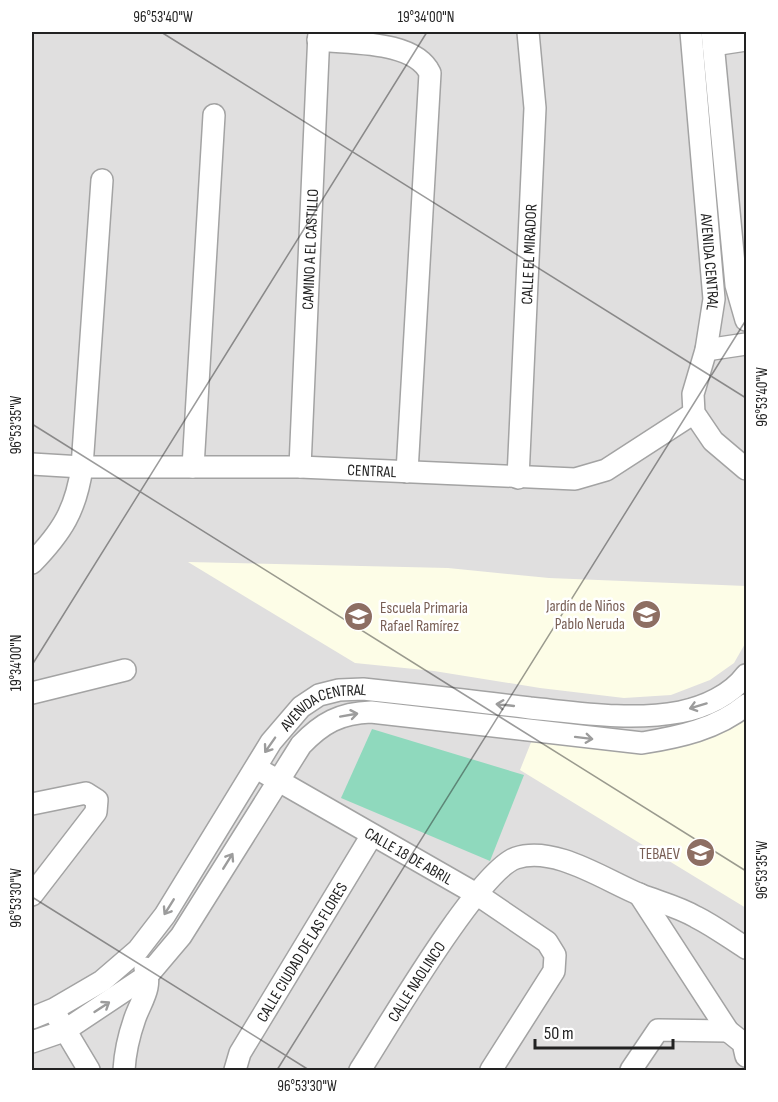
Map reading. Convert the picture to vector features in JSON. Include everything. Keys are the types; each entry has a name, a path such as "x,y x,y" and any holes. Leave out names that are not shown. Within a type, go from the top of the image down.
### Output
{"street":[{"name":"CALLE EL MIRADOR","path":"518,478 535,108 528,32"},
{"name":"AVENIDA CENTRAL","path":"691,32 714,276 714,299 705,350 693,394 694,413"},
{"path":"319,36 404,50 417,56 430,73 407,472"},
{"name":"CAMINO A EL CASTILLO","path":"300,467 319,36"},
{"name":"AVENIDA CENTRAL","path":"713,38 736,285 739,301 747,320"},
{"path":"713,38 747,40"},
{"path":"193,467 214,115"},
{"path":"32,563 63,525 78,498 102,180"},
{"path":"705,350 747,344"},
{"name":"CENTRAL","path":"32,464 82,467 300,467 575,479 606,470 694,413"},
{"path":"694,413 713,441 746,468"},
{"path":"32,693 125,670"},
{"name":"AVENIDA CENTRAL","path":"32,1018 54,1010 102,981 138,950 165,915 254,768 286,722 301,707 319,695 339,690 363,689 596,715 635,716 681,712 706,705 726,694 747,675"},
{"name":"AVENIDA CENTRAL","path":"32,1042 64,1031 148,975 181,936 300,745 315,730 332,719 348,713 371,712 642,743 675,738 703,729 733,716 747,705"},
{"name":"CALLE 18 DE ABRIL","path":"254,768 478,895 547,942 555,955 554,971 491,1071"},
{"path":"32,804 86,793 97,800 96,812 32,895"},
{"name":"CALLE CIUDAD DE LAS FLORES","path":"235,1071 240,1053 372,835"},
{"name":"CALLE NAOLINCO","path":"360,1071 464,909 497,873 515,858 538,856 570,862 639,894 695,916 747,948"},
{"path":"639,894 728,1030 743,1043 747,1056"},
{"path":"124,1071 129,1038 147,993 148,975 138,950"},
{"path":"54,1010 89,1071"},
{"path":"631,1071 658,1030 728,1030"}],"shaded area":[{"path":"32,32 746,32 746,1070 32,1070"},
{"path":"188,562 448,568 549,578 746,586 746,642 734,663 710,680 671,695 624,698 540,688 434,671 355,663"},
{"name":"TEBAEV","path":"746,715 746,908 520,770 532,740 629,751"}],"green space":[{"path":"372,729 524,775 490,861 341,798"}],"place":[{"name":"Jardín de Niños Pablo Neruda","path":"646,614"},
{"name":"Escuela Primaria Rafael Ramírez","path":"359,616"},
{"name":"TEBAEV","path":"701,853"}]}
